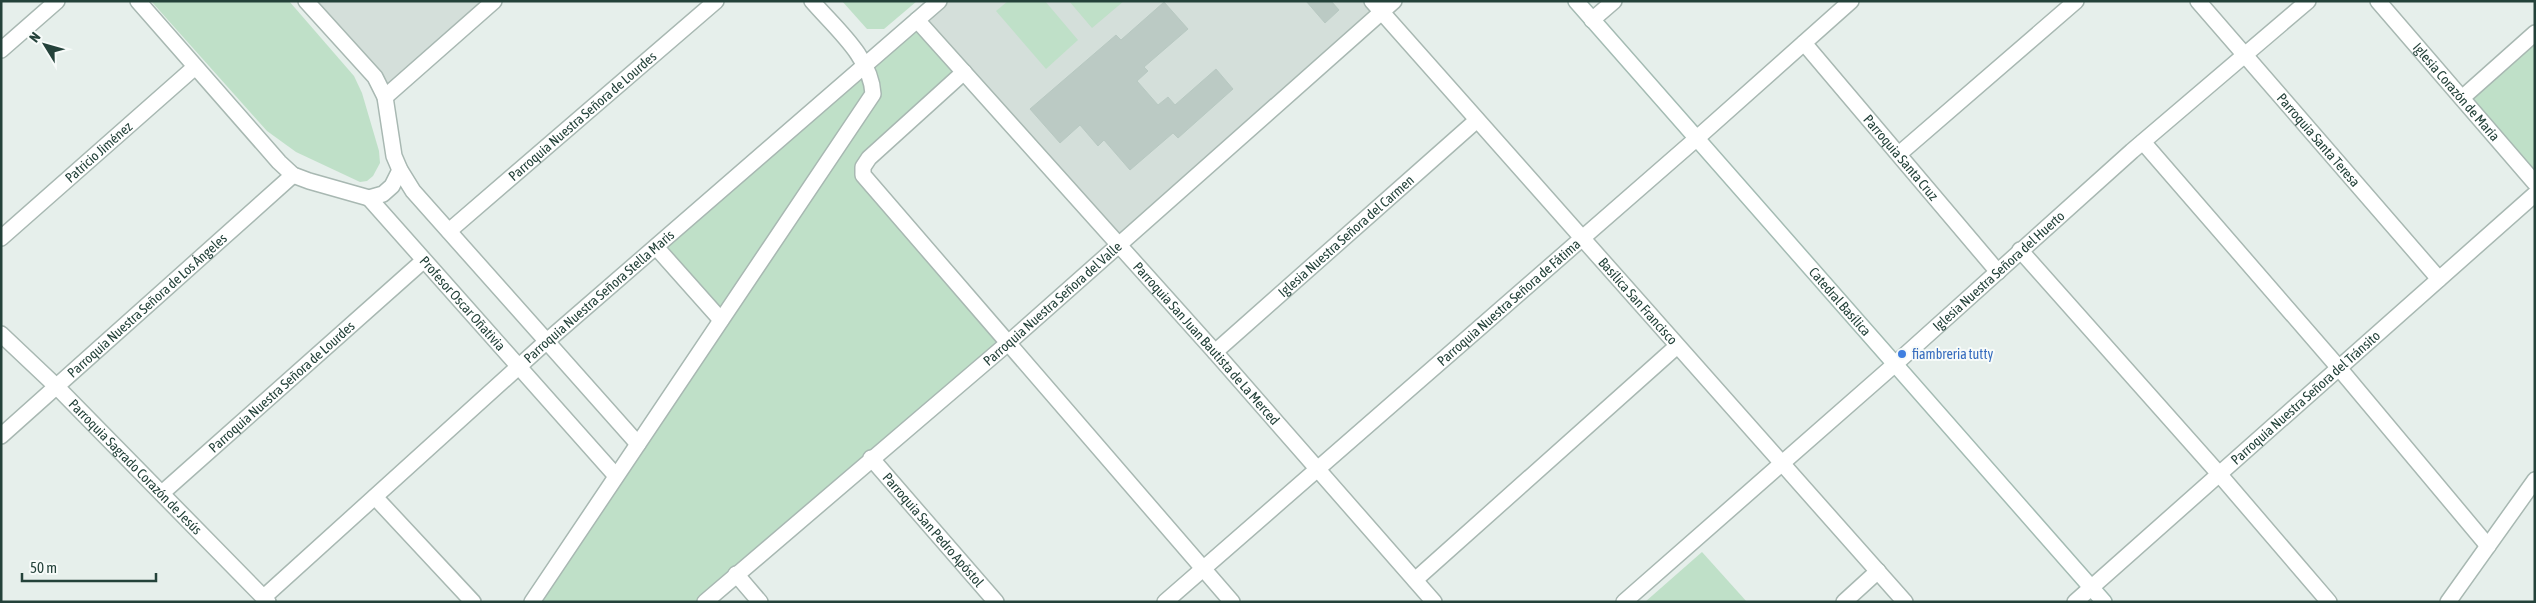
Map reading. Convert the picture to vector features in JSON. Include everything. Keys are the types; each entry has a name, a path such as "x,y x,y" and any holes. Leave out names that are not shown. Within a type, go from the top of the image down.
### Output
{"street":[{"path":"1,50 57,1"},
{"path":"138,1 279,162 293,175 369,198 383,194 392,186 400,170"},
{"path":"306,1 375,77 385,97 394,156 413,191 638,444"},
{"path":"385,97 494,1"},
{"name":"Parroquia Nuestra Señora de Lourdes","path":"449,231 716,1"},
{"path":"532,602 873,94 872,79 866,63 812,1"},
{"name":"Parroquia Nuestra Señora Stella Maris","path":"266,599 547,341 939,1"},
{"name":"Parroquia Nuestra Señora del Valle","path":"705,602 871,458 1007,344 1119,245 1377,7 1394,1"},
{"name":"Catedral Basílica","path":"1576,1 2104,602"},
{"path":"1592,20 1614,1"},
{"name":"Parroquia Nuestra Señora de Fátima","path":"1164,602 1319,469 1851,1"},
{"path":"1899,154 2076,1"},
{"name":"Parroquia Santa Teresa","path":"2198,1 2439,279"},
{"name":"Iglesia Nuestra Señora del Huerto","path":"1624,602 1894,365 2020,250 2308,1"},
{"name":"Iglesia Corazón de María","path":"2378,1 2535,183"},
{"name":"Basílica San Francisco","path":"1377,7 1676,347 1905,602"},
{"name":"Parroquia San Juan Bautista de La Merced","path":"918,20 1319,469 1434,602"},
{"path":"2462,98 2535,34"},
{"name":"Parroquia Santa Cruz","path":"1804,43 1998,272"},
{"name":"Patricio Jiménez","path":"1,238 195,67"},
{"path":"964,72 869,158 863,166 863,175 1007,344 1232,602"},
{"name":"Iglesia Nuestra Señora del Carmen","path":"1215,352 1477,120"},
{"path":"2143,142 2339,368 2488,546"},
{"name":"Parroquia Nuestra Señora de Los Ángeles","path":"1,436 293,175"},
{"name":"Parroquia Nuestra Señora del Tránsito","path":"2074,602 2220,475 2535,194"},
{"name":"Profesor Oscar Oñativia","path":"369,198 616,476"},
{"path":"656,246 721,320"},
{"path":"2020,250 2220,475 2329,602"},
{"name":"Parroquia Nuestra Señora de Lourdes","path":"162,493 423,261"},
{"name":"Parroquia Sagrado Corazón de Jesús","path":"1,334 57,387 266,599"},
{"path":"1415,580 1676,347"},
{"name":"Parroquia San Pedro Apóstol","path":"871,458 996,602"},
{"path":"2448,602 2535,480"},
{"path":"375,497 473,602"},
{"path":"1844,602 1878,571"},
{"path":"736,574 760,602"}],"shaded area":[{"path":"307,1 494,1 385,96"},
{"path":"941,1 1371,1 1380,12 1119,243 919,20"}],"green space":[{"path":"151,1 289,1 354,76 362,93 379,151 380,163 373,176 367,181 360,182 296,152 267,131"},
{"path":"842,1 917,1 884,29 867,29"},
{"path":"1008,1 1045,1 1078,40 1046,69 996,11"},
{"path":"1069,1 1124,1 1092,28"},
{"path":"917,21 962,72 862,167 1005,343 709,602 533,602 721,320 656,247"},
{"path":"2535,35 2535,180 2463,98"},
{"path":"1702,552 1747,602 1645,602"}],"building":[{"path":"1306,1 1331,1 1339,10 1325,23"},
{"path":"1164,2 1188,29 1144,67 1148,71 1137,81 1158,105 1168,97 1175,105 1216,69 1233,89 1178,138 1173,133 1130,170 1104,140 1098,146 1080,125 1060,143 1030,109 1116,35 1121,40"}],"place":[{"name":"fiambreria tutty","path":"1902,354"}]}
